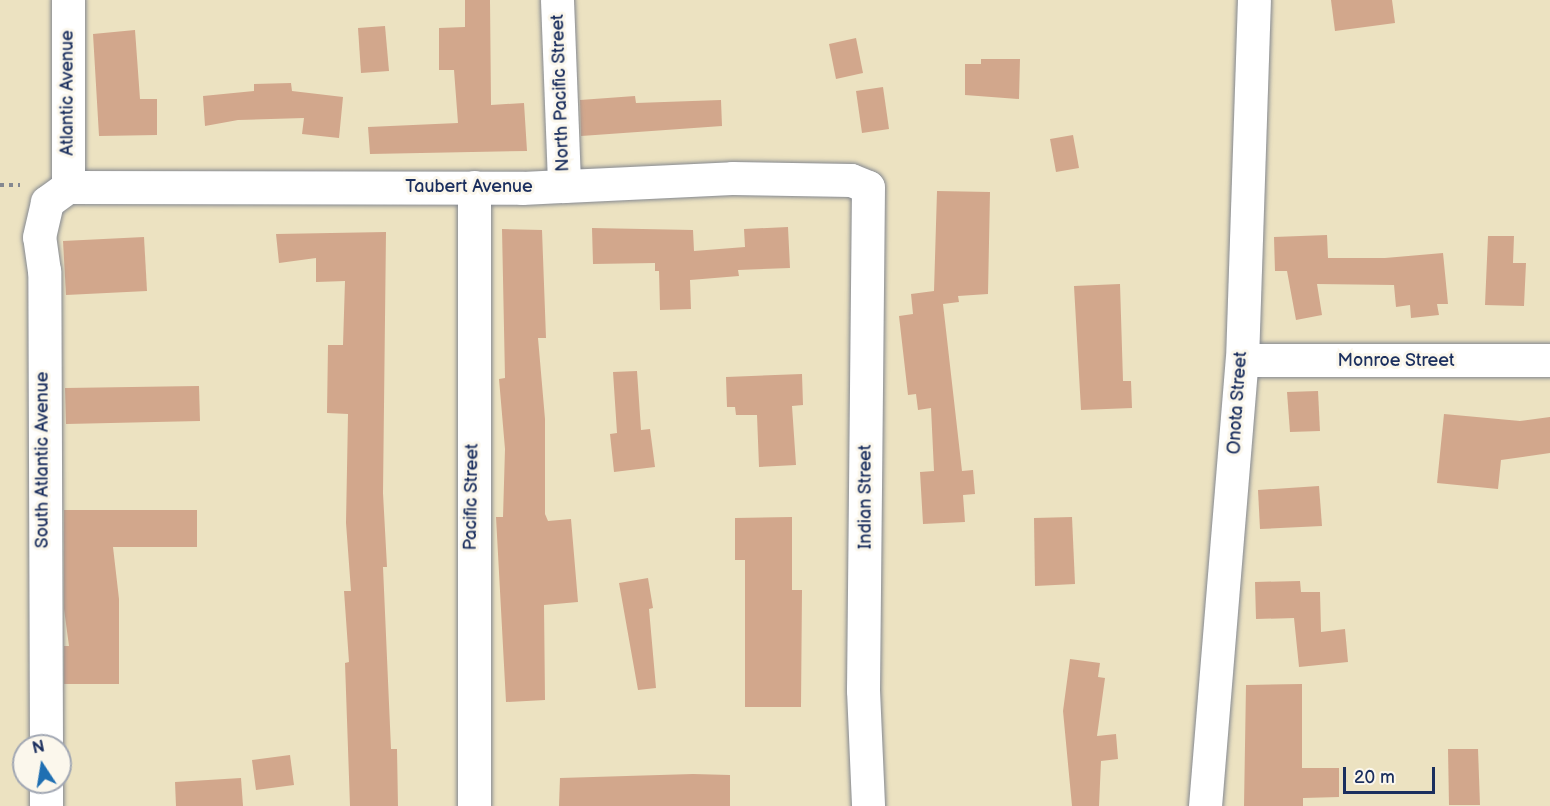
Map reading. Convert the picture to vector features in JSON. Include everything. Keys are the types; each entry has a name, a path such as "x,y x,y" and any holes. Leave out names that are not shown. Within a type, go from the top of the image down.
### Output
{"street":[{"name":"Atlantic Avenue","path":"68,0 69,187"},
{"name":"North Pacific Street","path":"557,0 564,186"},
{"name":"Onota Street","path":"1205,806 1242,360 1254,0"},
{"name":"Taubert Avenue","path":"69,187 564,186 732,178 851,180 868,188"},
{"name":"South Atlantic Avenue","path":"46,734 44,271 39,237 47,202 69,187"},
{"name":"Pacific Street","path":"474,187 474,806"},
{"name":"Indian Street","path":"868,188 863,690 868,806"},
{"name":"Monroe Street","path":"1242,360 1550,360"}],"building":[{"path":"465,0 490,0 491,105 524,103 527,151 370,154 368,127 458,123 454,70 439,70 439,28 465,27"},
{"path":"1331,0 1392,0 1395,23 1335,31"},
{"path":"385,26 389,71 361,73 358,28"},
{"path":"135,30 140,99 157,99 157,135 99,136 93,34"},
{"path":"856,38 863,73 836,79 829,44"},
{"path":"981,59 1020,59 1019,99 965,95 965,64 981,64"},
{"path":"291,83 292,91 343,97 339,138 302,134 304,118 238,120 205,126 203,96 254,91 254,84"},
{"path":"883,87 889,129 862,133 856,91"},
{"path":"635,96 636,103 721,100 722,126 581,136 580,100"},
{"path":"1073,135 1079,168 1056,172 1050,139"},
{"path":"937,191 990,192 988,294 958,296 959,302 943,304 962,471 973,470 975,494 963,495 965,522 923,524 920,472 934,471 931,408 918,410 916,394 908,395 899,316 913,314 911,294 934,291"},
{"path":"788,227 790,268 738,270 739,276 690,280 691,309 660,310 659,271 655,271 655,263 593,264 592,228 693,230 694,251 745,247 744,229"},
{"path":"502,229 542,230 546,338 538,338 545,419 545,514 548,521 571,519 578,602 544,605 545,700 506,702 496,517 503,517 505,449 499,379 505,378"},
{"path":"386,232 383,493 387,567 383,567 391,749 397,749 398,806 350,806 345,663 349,662 344,591 351,591 346,523 348,414 327,413 328,345 343,345 345,281 316,282 316,258 279,263 276,234"},
{"path":"1327,235 1328,258 1385,258 1443,253 1448,304 1437,304 1439,315 1411,318 1410,305 1396,307 1394,285 1317,284 1322,315 1296,320 1287,271 1275,271 1274,237"},
{"path":"1488,236 1514,236 1513,263 1526,263 1524,306 1485,305"},
{"path":"144,237 147,291 66,295 63,241"},
{"path":"1120,284 1123,381 1131,381 1132,408 1081,410 1074,286"},
{"path":"637,371 641,430 650,429 655,467 614,472 610,434 617,433 613,372"},
{"path":"802,374 803,405 792,406 796,465 759,467 757,415 736,415 735,407 727,407 726,377"},
{"path":"199,386 200,421 66,424 65,388"},
{"path":"1318,391 1320,431 1290,432 1287,392"},
{"path":"1444,414 1520,421 1550,417 1550,453 1501,460 1498,489 1437,483"},
{"path":"1319,486 1322,526 1260,529 1258,490"},
{"path":"64,510 197,510 197,547 113,547 119,599 119,684 64,684 64,646 69,646 64,609"},
{"path":"792,517 792,590 802,590 801,707 745,707 745,560 735,560 735,518"},
{"path":"1072,517 1075,584 1035,586 1034,518"},
{"path":"648,578 653,608 649,609 656,688 638,690 619,583"},
{"path":"1300,581 1301,592 1320,592 1321,632 1345,629 1348,662 1299,667 1294,618 1256,619 1255,582"},
{"path":"1070,659 1100,663 1098,677 1105,678 1097,736 1116,734 1118,759 1101,761 1099,806 1072,806 1063,711"},
{"path":"1302,684 1302,768 1339,768 1339,797 1303,798 1303,806 1244,806 1246,685"},
{"path":"1448,749 1478,749 1480,805 1449,805"},
{"path":"290,755 294,785 256,790 252,760"},
{"path":"730,775 730,806 559,806 560,778"},
{"path":"241,778 243,806 176,806 175,782"}]}
